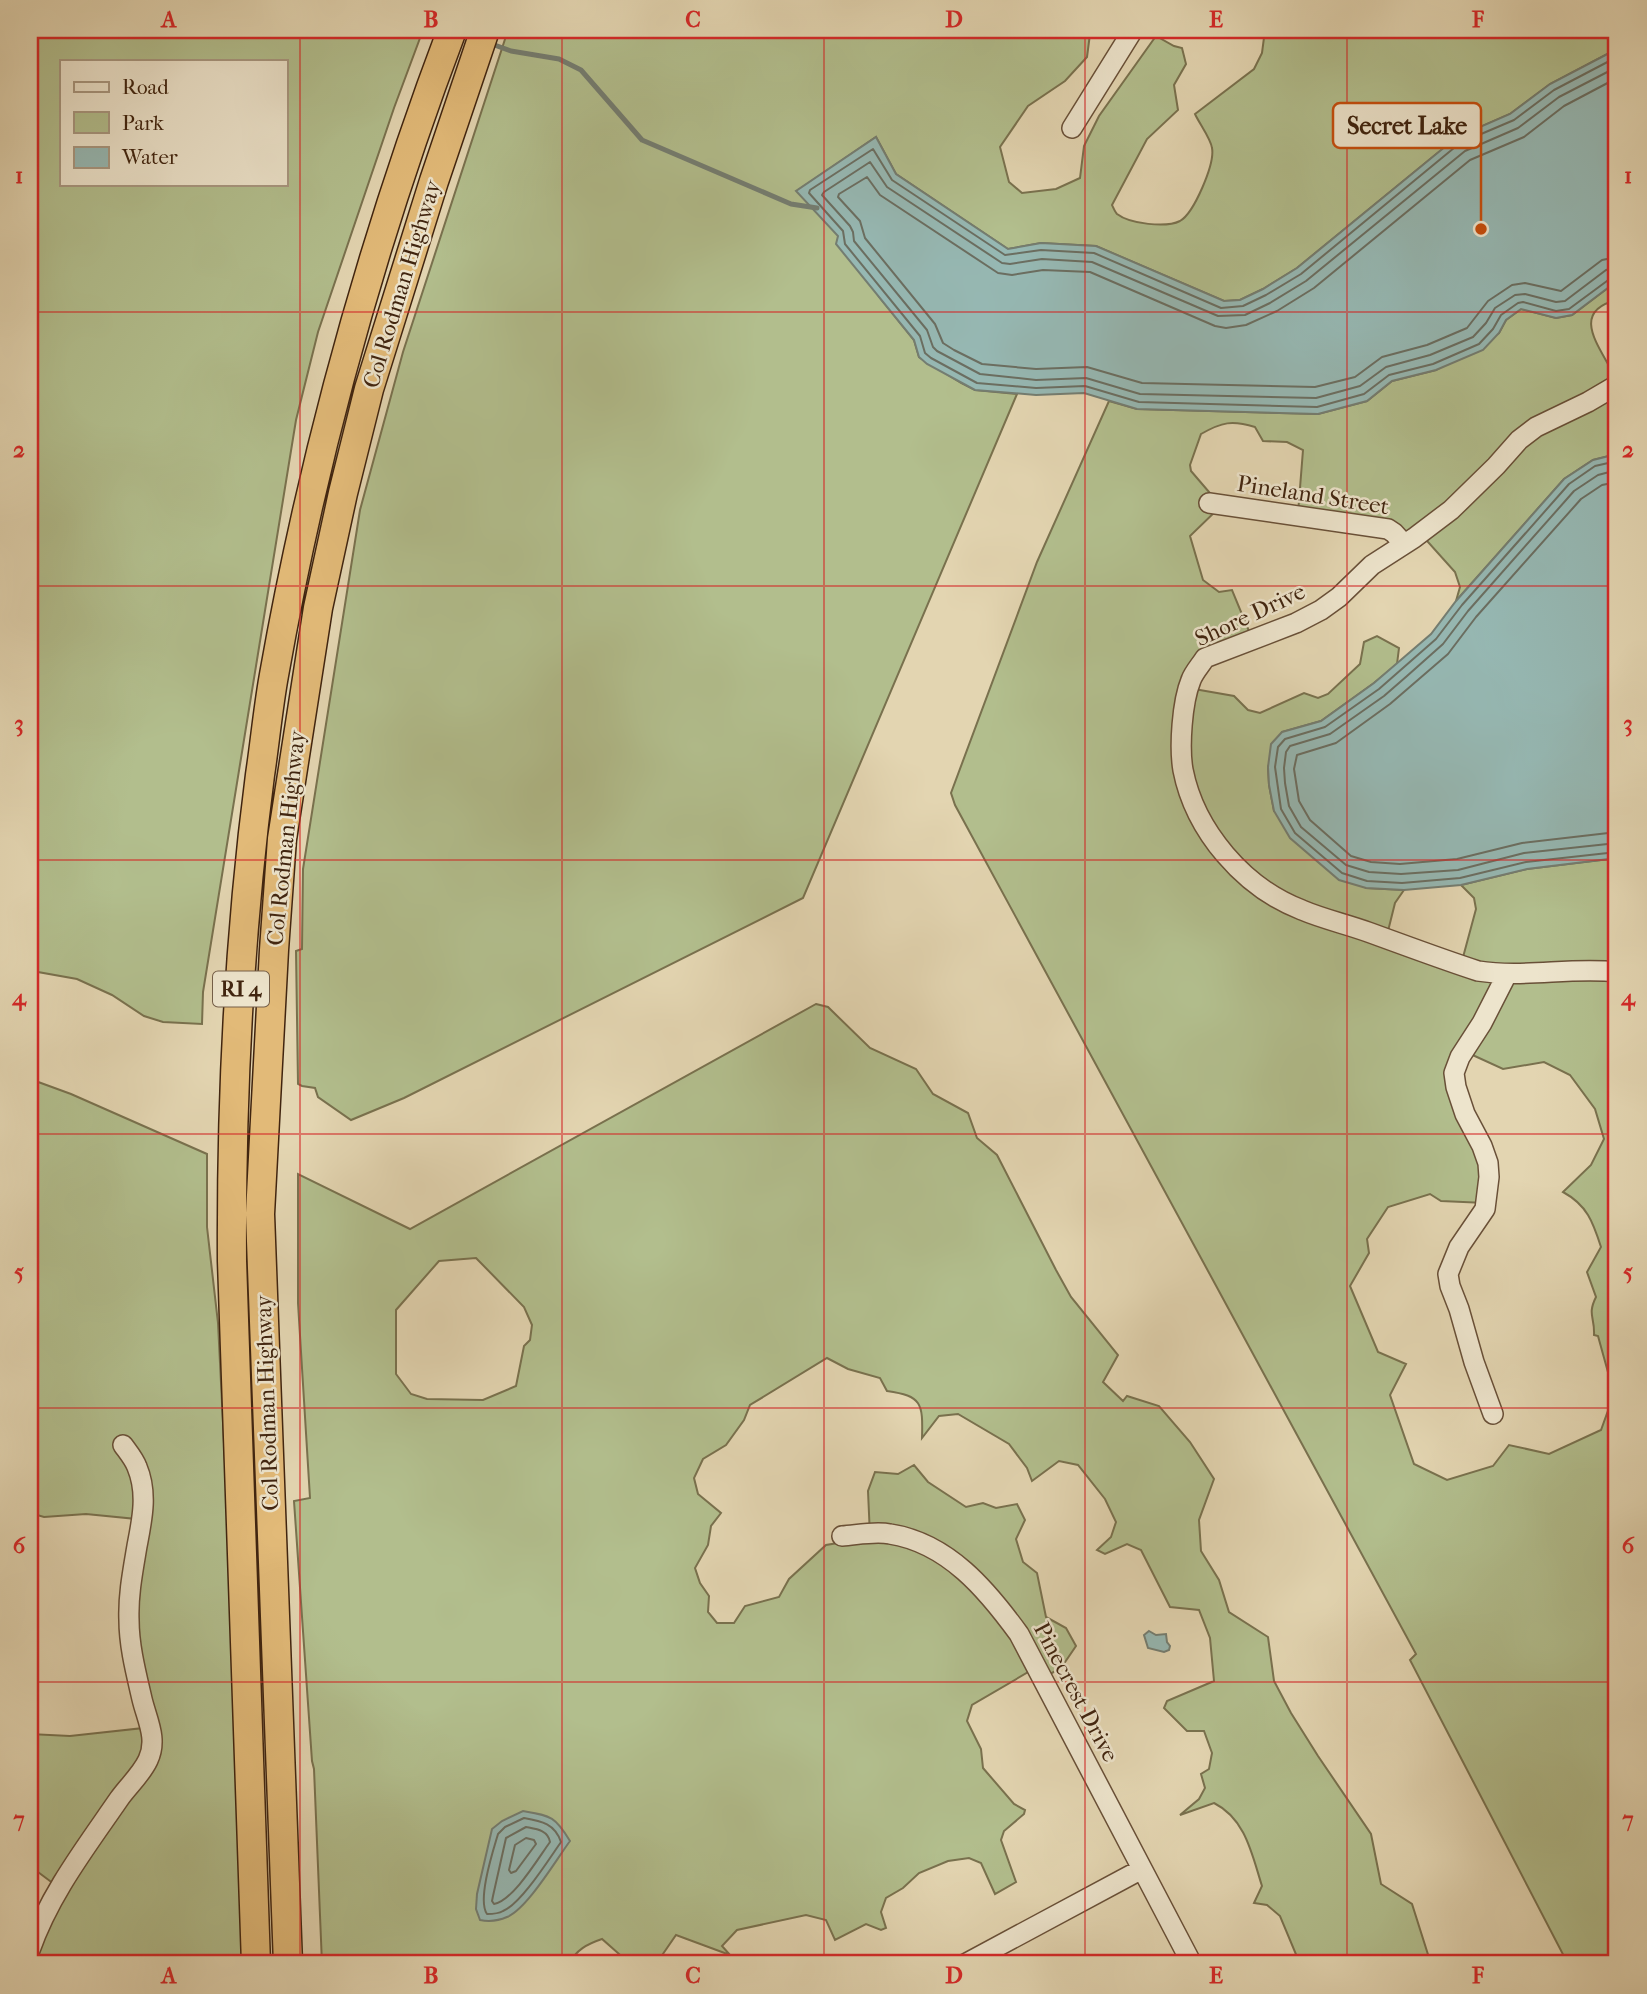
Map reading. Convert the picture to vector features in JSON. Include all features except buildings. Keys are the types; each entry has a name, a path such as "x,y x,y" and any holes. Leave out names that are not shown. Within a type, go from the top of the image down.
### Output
{"highway":[{"name":"Col Rodman Highway","path":"256,1964 232,1261 232,1185 239,1018 251,846 273,677 318,462 347,348 377,248 450,34"},
{"name":"Col Rodman Highway","path":"288,1964 260,1214 282,839 318,608 346,480 369,389 481,40"}],"street":[{"path":"1072,128 1133,30"},
{"name":"Shore Drive","path":"1617,385 1527,433 1469,495 1373,565 1321,610 1296,623 1205,658 1190,682 1181,750 1190,798 1210,836 1258,885 1300,910 1478,971 1507,974 1562,970 1617,972"},
{"name":"Pineland Street","path":"1209,503 1388,529 1404,544"},
{"path":"1493,1414 1474,1362 1448,1274 1454,1256 1485,1209 1489,1177 1488,1163 1465,1114 1454,1073 1460,1057 1482,1023 1507,974"},
{"path":"30,1950 63,1882 142,1770 152,1746 152,1731 135,1668 129,1620 131,1580 144,1499 137,1466 123,1445"},
{"name":"Pinecrest Drive","path":"842,1535 889,1533 918,1542 943,1555 968,1573 986,1591 1019,1634 1192,1964"},
{"path":"965,1964 1142,1869"}],"green space":[{"path":"30,30 423,30 318,332 296,420 203,992 202,1024 163,1022 144,1016 112,995 77,979 38,972 30,967"},
{"path":"508,30 1087,30 1090,34 1087,57 1065,81 1028,106 1000,147 1009,182 1022,193 1056,189 1080,178 1084,146 1099,116 1156,36 1182,48 1186,64 1174,85 1178,110 1147,139 1112,205 1117,214 1123,217 1157,224 1180,221 1197,199 1207,176 1212,148 1195,114 1254,69 1262,53 1265,30 1617,30 1617,49 1550,84 1510,114 1457,137 1297,268 1240,300 1224,301 1096,246 1041,243 1008,249 896,174 876,137 797,191 839,236 880,298 914,340 919,357 975,390 1017,394 803,898 404,1098 351,1120 318,1097 315,1088 298,1084 296,951 302,949 303,869 360,510 403,352"},
{"path":"1617,281 1617,300 1601,306 1593,315 1591,325 1599,348 1617,383 1617,454 1593,460 1564,479 1456,601 1460,587 1455,572 1420,533 1404,542 1298,513 1303,450 1287,442 1263,441 1255,427 1240,423 1221,425 1201,434 1190,465 1191,471 1221,506 1190,536 1203,580 1219,592 1232,590 1251,636 1209,654 1194,689 1234,696 1248,710 1260,713 1304,693 1318,698 1328,694 1360,664 1364,642 1377,636 1399,648 1397,664 1374,683 1321,721 1282,732 1268,767 1274,811 1366,888 1404,890 1395,903 1387,935 1462,961 1476,909 1474,898 1461,885 1527,869 1617,858 1617,1964 1568,1964 1410,1660 1416,1654 955,805 951,793 1037,562 1109,401 1137,409 1318,414 1367,401 1392,381 1436,370 1499,333 1506,320 1521,309 1556,318 1572,315","holes":["1466,1052 1503,1069 1544,1062 1570,1075 1595,1109 1604,1139 1591,1165 1563,1192 1588,1215 1601,1247 1587,1272 1596,1297 1592,1312 1594,1335 1598,1336 1614,1394 1601,1430 1549,1454 1509,1445 1493,1466 1447,1480 1414,1464 1390,1395 1406,1364 1378,1352 1350,1286 1369,1253 1367,1239 1388,1207 1430,1194 1441,1201 1485,1203 1489,1161 1456,1066"]},
{"path":"816,1004 828,1007 870,1048 916,1069 933,1094 968,1113 977,1138 997,1155 1071,1297 1118,1355 1103,1382 1123,1401 1127,1396 1159,1406 1190,1442 1214,1479 1199,1520 1201,1551 1219,1580 1229,1612 1268,1637 1274,1681 1318,1756 1371,1834 1381,1884 1412,1904 1431,1964 1300,1964 1280,1916 1267,1905 1254,1903 1262,1886 1251,1850 1234,1818 1214,1803 1180,1815 1199,1799 1205,1788 1201,1774 1209,1769 1212,1753 1204,1731 1187,1731 1164,1708 1167,1701 1214,1681 1210,1638 1199,1610 1170,1607 1141,1550 1127,1544 1105,1554 1097,1550 1111,1537 1116,1522 1105,1499 1078,1465 1059,1461 1032,1481 1027,1468 1009,1444 958,1414 939,1416 922,1438 921,1409 914,1399 887,1391 880,1378 848,1369 827,1358 750,1405 744,1420 726,1445 703,1459 694,1478 698,1494 721,1513 711,1526 708,1545 695,1568 700,1583 709,1596 708,1612 717,1623 734,1623 745,1606 779,1597 789,1579 826,1545 868,1538 868,1491 875,1472 898,1474 914,1465 928,1482 966,1507 983,1503 996,1508 1017,1504 1025,1520 1016,1539 1023,1562 1037,1573 1046,1617 1066,1628 1076,1646 1061,1668 1041,1679 1030,1671 972,1705 967,1721 981,1749 983,1768 1014,1804 1025,1810 1024,1814 1004,1831 1001,1840 1016,1882 995,1894 981,1863 969,1858 948,1861 919,1873 903,1888 886,1898 881,1912 886,1928 881,1930 866,1924 835,1940 826,1920 806,1915 737,1930 722,1946 730,1955 676,1935 656,1964 628,1964 602,1939 582,1948 569,1964 555,1964 540,1956 524,1964 472,1964 466,1960 453,1964 322,1964 314,1769 294,1501 310,1498 298,1303 298,1174 410,1229","holes":["476,1258 524,1307 532,1325 530,1340 524,1346 516,1386 483,1400 427,1399 411,1394 396,1374 396,1310 439,1261"]},
{"path":"30,1079 71,1094 207,1154 207,1227 218,1323 231,1583 258,1964 30,1964 30,1950 58,1887 30,1866 30,1734 70,1736 143,1728 136,1519 86,1514 44,1517 30,1513"}],"water":[{"path":"1617,49 1617,281 1572,315 1556,318 1521,309 1506,320 1499,333 1483,350 1436,370 1392,381 1367,401 1318,414 1137,409 1084,393 1036,395 975,390 919,357 914,340 836,244 838,236 796,191 876,137 896,174 1008,249 1041,243 1096,246 1224,301 1240,300 1297,268 1457,137 1510,114 1550,84"},
{"path":"1617,454 1617,858 1527,869 1461,885 1404,890 1366,888 1339,880 1290,838 1274,811 1268,767 1271,744 1282,732 1321,721 1374,683 1431,634 1456,601 1564,479 1593,460"},
{"path":"1149,1631 1156,1635 1166,1634 1169,1650 1164,1652 1148,1648 1144,1635"},
{"path":"523,1811 551,1818 570,1841 532,1894 515,1912 497,1920 480,1920 476,1909 477,1894 492,1829"}],"waterway":[{"path":"489,43 511,51 559,59 581,70 642,140 791,204 817,208"}],"place":[{"name":"Secret Lake","path":"1481,229"}]}
